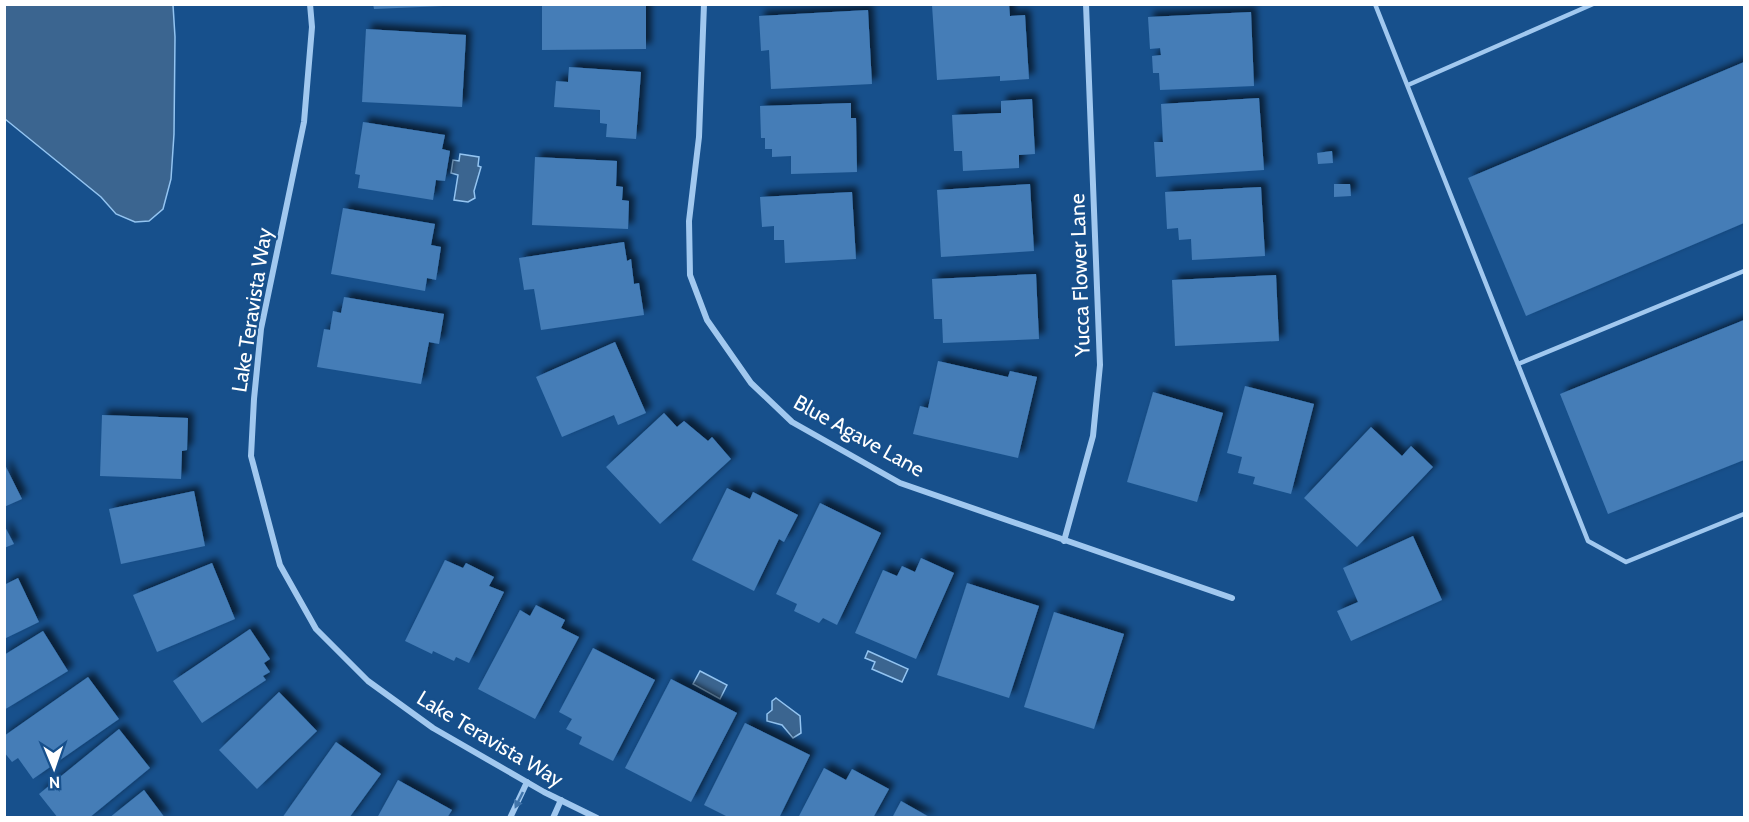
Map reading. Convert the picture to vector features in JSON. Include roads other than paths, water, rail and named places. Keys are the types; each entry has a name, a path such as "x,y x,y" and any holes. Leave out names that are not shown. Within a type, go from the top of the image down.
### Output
{"street":[{"name":"Lake Teravista Way","path":"310,4 312,27 304,122 261,329 254,399 251,456 280,565 316,629 368,681 433,728 527,782 597,818"},
{"name":"Blue Agave Lane","path":"704,4 699,137 689,221 690,275 707,320 751,383 792,422 900,483 1232,598"},
{"name":"Yucca Flower Lane","path":"1064,541 1093,436 1100,365 1086,4"},
{"path":"510,818 527,782"},
{"path":"553,818 561,800"}],"lane":[{"path":"1375,4 1588,541 1626,562 1744,514"},
{"path":"1408,85 1593,4"},
{"path":"1518,364 1744,271"}],"water":[{"path":"4,5 173,5 174,134 171,179 163,209 149,221 135,222 116,214 101,197 5,119"},
{"path":"460,154 479,157 478,166 481,167 474,191 475,198 468,202 454,200 458,175 451,173 453,160 459,161"},
{"path":"868,651 908,669 902,682 872,669 875,662 865,658"},
{"path":"700,671 727,685 720,699 693,684"},
{"path":"776,698 800,716 801,733 793,738 782,725 767,721 767,714 772,710 772,701"}]}
